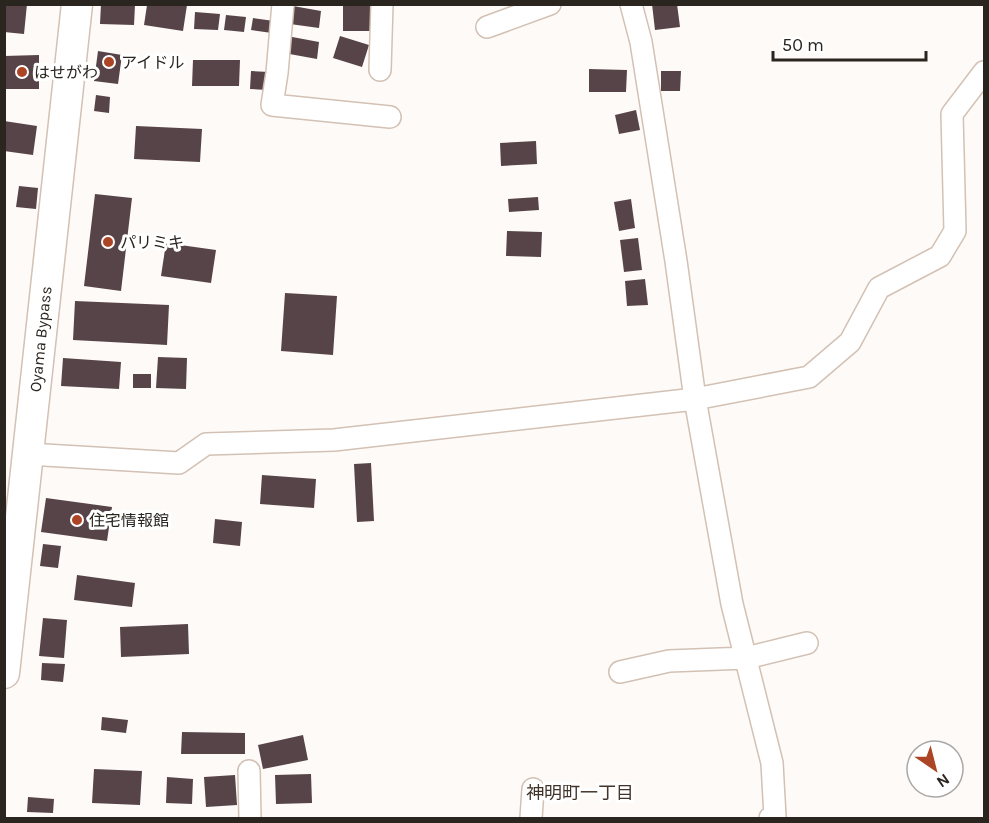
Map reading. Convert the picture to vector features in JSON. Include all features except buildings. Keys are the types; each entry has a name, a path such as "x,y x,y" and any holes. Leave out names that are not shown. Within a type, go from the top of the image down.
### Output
{"highway":[{"name":"Oyama Bypass","path":"4,674 8,610 28,454 77,4"}],"street":[{"path":"283,4 272,105 390,117"},
{"path":"380,70 382,4"},
{"path":"487,27 550,4"},
{"path":"631,4 643,53 695,399 732,604 772,763 774,817 770,819"},
{"path":"28,454 179,463 206,444 334,440 695,399 809,376 850,342 879,288 940,256 955,231 952,114 984,72"},
{"path":"620,672 669,661 746,658 807,643"},
{"path":"249,771 250,819"},
{"path":"531,819 533,789"}],"place":[{"name":"アイドル","path":"109,62"},
{"name":"はせがわ","path":"22,72"},
{"name":"パリミキ","path":"108,242"},
{"name":"住宅情報館","path":"77,520"}],"district":[{"name":"神明町一丁目","path":"580,793"}]}
